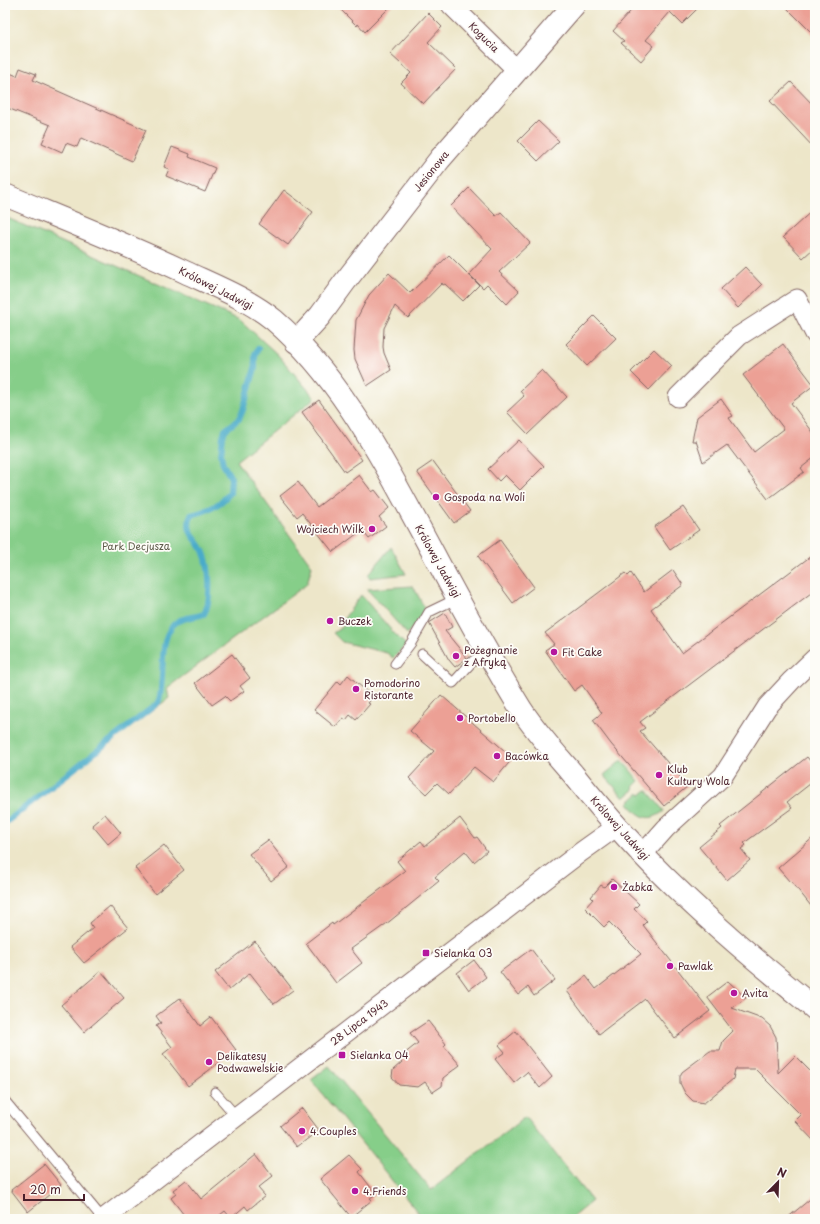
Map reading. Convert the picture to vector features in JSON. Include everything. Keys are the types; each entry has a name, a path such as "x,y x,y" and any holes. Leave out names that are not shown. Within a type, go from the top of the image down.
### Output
{"street":[{"name":"Kogucia","path":"451,5 517,70"},
{"name":"Jesionowa","path":"296,342 320,316 348,277 440,159 574,5"},
{"name":"Królowej Jadwigi","path":"5,195 138,250 229,292 273,320 296,342 315,362 358,419 403,497 487,651 524,712 558,756 616,827 642,855 678,890 771,973 815,1009"},
{"path":"678,397 739,336 797,300 815,334"},
{"path":"642,855 666,828 723,776 767,707 815,658"},
{"name":"28 Lipca 1943","path":"103,1219 581,852 616,827"}],"lane":[{"path":"395,664 411,643 429,612 458,598"},
{"path":"422,654 453,683 473,661 487,651"},
{"path":"215,1092 236,1116"},
{"path":"5,1101 103,1219"}],"green space":[{"name":"Park Decjusza","path":"5,217 240,320 278,355 315,398 236,461 312,566 307,584 167,688 169,698 5,822"},
{"path":"391,547 406,574 370,578 368,575"},
{"path":"413,586 424,607 420,619 407,634 367,589"},
{"path":"361,595 406,645 393,658 387,653 342,642 333,633 345,625 343,620"},
{"path":"622,760 639,781 633,787 635,789 624,798 604,775"},
{"path":"647,790 664,811 658,815 648,818 636,812 628,803 639,793 641,795"},
{"path":"329,1066 431,1190 525,1117 592,1201 570,1219 423,1219 311,1080"}],"building":[{"path":"336,5 392,5 365,32"},
{"path":"636,5 701,5 682,24 670,12 646,40 654,46 641,61 621,43 624,41 613,31"},
{"path":"784,5 815,5 815,36"},
{"path":"428,13 442,27 428,42 456,69 423,104 401,83 411,73 390,54"},
{"path":"20,68 36,74 33,80 146,130 132,161 81,138 77,147 66,143 62,152 42,143 50,125 5,107 5,71 17,76"},
{"path":"791,82 815,107 815,149 770,101"},
{"path":"538,121 559,141 538,161 518,141"},
{"path":"172,147 190,154 189,157 215,168 205,192 166,176 169,169 164,167"},
{"path":"469,188 496,216 501,212 530,243 499,272 519,291 507,304 487,284 483,288 469,274 492,249 451,206"},
{"path":"284,190 313,212 288,245 259,224"},
{"path":"815,208 815,247 803,258 783,237"},
{"path":"449,255 479,285 463,301 442,283 408,318 395,306 384,328 384,353 391,370 367,386 355,359 354,350 356,320 369,295 389,273 410,293"},
{"path":"745,267 762,285 738,308 721,289"},
{"path":"594,316 616,338 587,366 566,344"},
{"path":"783,344 814,385 791,403 815,435 815,457 801,468 804,472 768,499 727,445 703,462 696,441 692,441 697,417 721,399 733,416 729,418 754,452 784,429 743,375"},
{"path":"654,349 672,366 649,390 631,372"},
{"path":"542,370 567,397 528,434 507,412 524,396 520,391"},
{"path":"319,400 362,460 345,472 302,412"},
{"path":"519,440 544,466 520,490 505,475 499,481 488,469"},
{"path":"433,461 470,511 454,523 417,472"},
{"path":"359,475 372,492 375,490 389,508 379,517 386,526 369,539 362,530 333,552 302,513 297,517 280,496 298,482 317,507"},
{"path":"683,507 699,530 670,550 654,527"},
{"path":"500,540 534,587 513,603 478,556"},
{"path":"815,553 815,590 640,722 645,728 640,731 688,786 664,806 611,744 593,720 602,713 582,685 574,691 545,650 554,644 545,633 625,573 628,576 631,573 644,592 673,570 683,585 651,609 682,653"},
{"path":"445,613 452,627 445,631 467,658 455,667 449,660 429,623"},
{"path":"232,654 250,678 240,686 244,691 230,701 225,696 212,705 195,683"},
{"path":"348,675 373,697 368,703 370,704 356,720 350,715 346,720 343,718 335,727 314,710 338,681 341,684"},
{"path":"441,695 513,758 493,782 474,767 449,794 437,783 426,794 409,778 434,751 410,731"},
{"path":"807,757 815,767 815,780 787,802 792,808 744,843 746,845 741,849 750,860 727,880 699,847 722,828 720,826"},
{"path":"105,814 121,833 108,844 92,825"},
{"path":"460,818 487,851 474,862 465,851 435,877 439,881 390,921 351,949 362,963 336,983 306,943 332,923 333,925 405,871 397,861 421,841 425,846"},
{"path":"815,836 815,911 791,881 790,882 778,868"},
{"path":"268,840 289,867 271,881 249,854"},
{"path":"164,845 184,870 155,894 135,868"},
{"path":"612,879 639,904 634,909 647,921 643,925 710,1011 675,1038 645,999 599,1034 567,991 586,976 596,989 641,954 609,922 604,927 585,908 593,899 591,897 601,885 604,887"},
{"path":"110,906 128,928 84,963 70,947 93,928 90,923"},
{"path":"255,941 293,990 274,1004 250,973 229,990 215,972"},
{"path":"531,949 555,980 534,996 528,987 518,995 500,972"},
{"path":"474,960 486,977 469,990 457,973"},
{"path":"101,971 124,998 84,1032 61,1005"},
{"path":"728,981 746,998 732,1008 762,1019 770,1026 776,1037 778,1073 795,1056 815,1076 815,1142 795,1121 801,1115 755,1069 735,1069 733,1079 704,1103 693,1101 685,1093 680,1083 680,1076 682,1072 710,1051 720,1051 723,1041 733,1031 707,997"},
{"path":"180,998 200,1026 211,1017 236,1050 188,1086 163,1054 172,1047 156,1026 161,1023 156,1016"},
{"path":"428,1021 446,1044 444,1046 460,1065 443,1078 442,1086 433,1092 425,1082 418,1087 399,1085 392,1077 393,1070 402,1062 399,1058 418,1043 410,1033"},
{"path":"516,1031 552,1077 540,1088 527,1072 514,1083 495,1059 505,1052 499,1045"},
{"path":"302,1108 319,1130 297,1147 280,1126"},
{"path":"256,1154 273,1176 258,1188 265,1196 248,1210 245,1206 231,1218 225,1211 215,1219 187,1219 171,1198 176,1194 173,1190 186,1180 201,1199"},
{"path":"349,1155 362,1169 359,1172 376,1194 370,1198 372,1200 351,1217 320,1179"},
{"path":"44,1164 61,1185 28,1212 11,1190"},
{"path":"815,1195 815,1219 786,1219"}],"waterway":[{"path":"5,823 158,703 162,683 166,637 171,628 178,621 204,614 207,608 209,593 208,567 204,553 190,532 189,522 191,515 212,507 222,501 230,493 231,478 223,464 221,454 223,436 225,430 239,419 243,410 255,368 255,354 258,349"}],"place":[{"name":"Gospoda na Woli","path":"436,497"},
{"name":"Wojciech Wilk","path":"372,529"},
{"name":"Buczek","path":"330,621"},
{"name":"Fit Cake","path":"554,652"},
{"name":"Pożegnanie z Afryką","path":"456,656"},
{"name":"Pomodorino Ristorante","path":"356,689"},
{"name":"Portobello","path":"460,718"},
{"name":"Bacówka","path":"497,756"},
{"name":"Klub Kultury Wola","path":"659,775"},
{"name":"Żabka","path":"614,887"},
{"name":"Sielanka 03","path":"426,953"},
{"name":"Pawlak","path":"670,966"},
{"name":"Avita","path":"734,993"},
{"name":"Sielanka 04","path":"342,1055"},
{"name":"Delikatesy Podwawelskie","path":"209,1062"},
{"name":"4.Couples","path":"302,1131"},
{"name":"4.Friends","path":"355,1191"}]}
